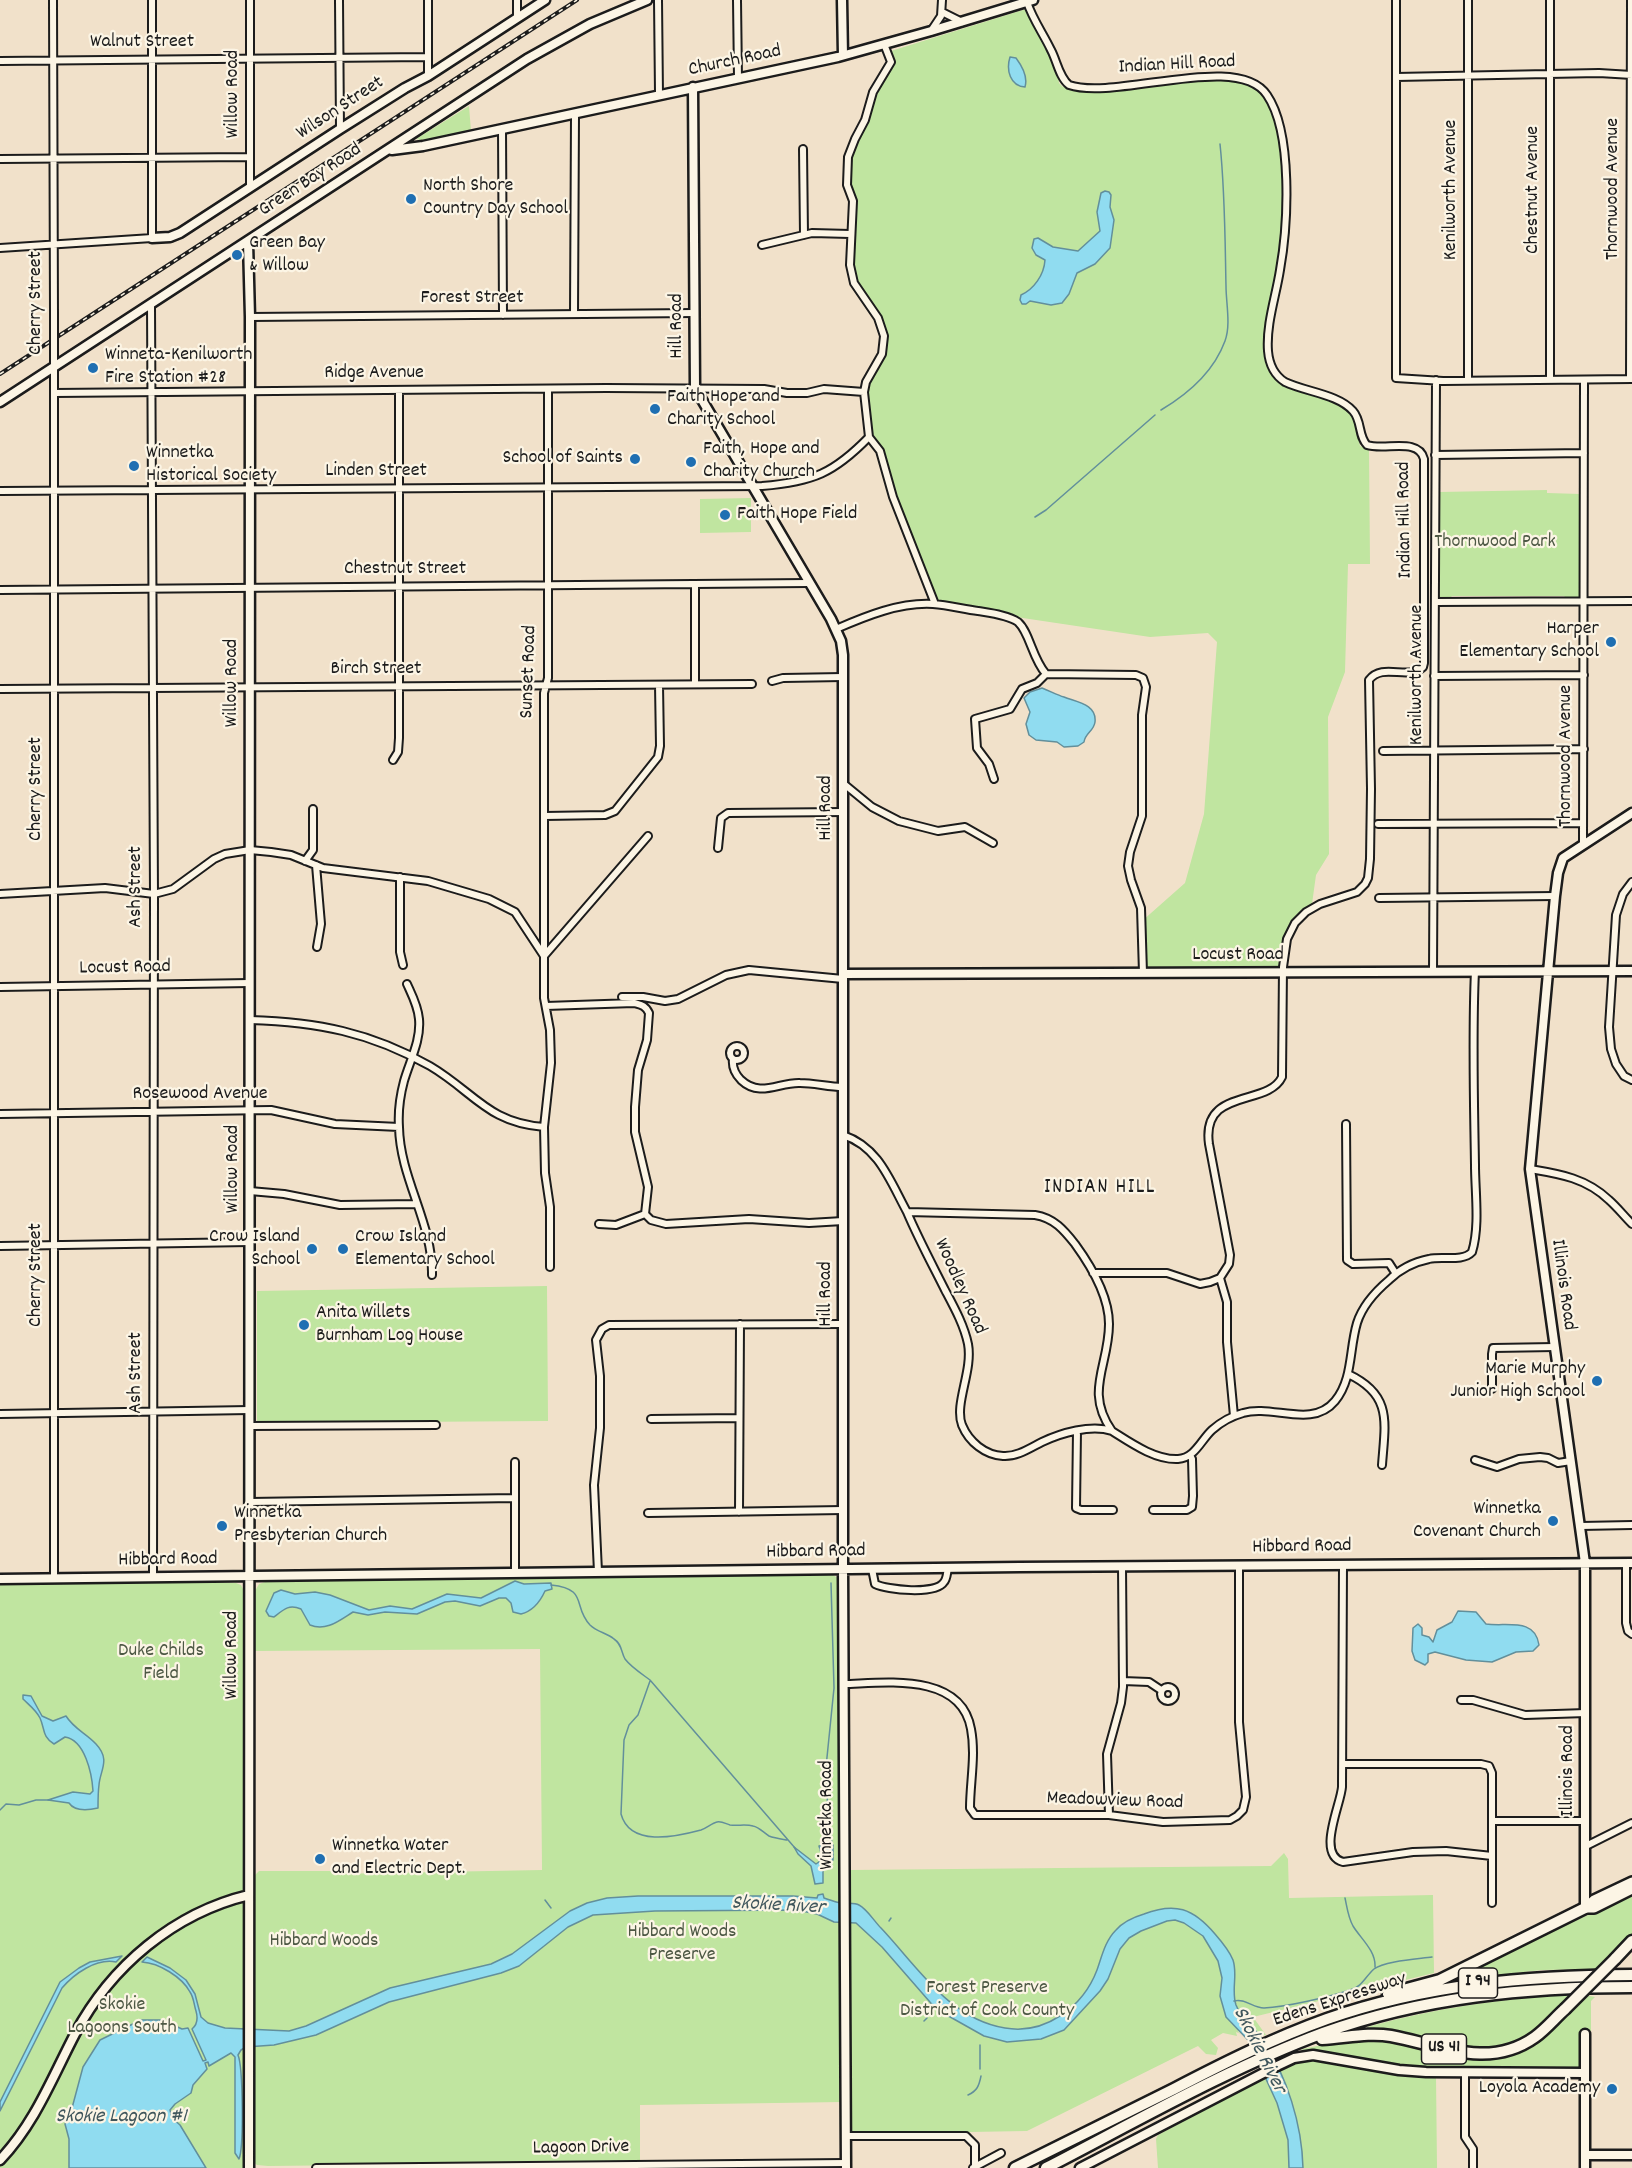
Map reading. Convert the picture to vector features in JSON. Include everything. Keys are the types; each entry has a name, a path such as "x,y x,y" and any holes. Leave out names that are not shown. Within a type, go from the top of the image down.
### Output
{"highway":[{"path":"1329,2019 1339,2010 1440,1980 1585,1908"},
{"name":"US 41","path":"1309,2039 1380,2034 1459,2052 1488,2054 1516,2047 1534,2038 1632,1941"},
{"name":"Edens Expressway","path":"1015,2168 1252,2050 1329,2019 1396,1999 1464,1985 1528,1978 1632,1975"},
{"name":"Edens Expressway","path":"1046,2168 1258,2060 1309,2039 1403,2010 1469,1997 1571,1987 1632,1987"}],"main road":[{"path":"1585,1908 1594,1900 1632,1882"},
{"path":"1585,1908 1594,1908 1632,1889"}],"street":[{"name":"Cherry Street","path":"53,0 54,1579"},
{"path":"0,248 152,238 152,0"},
{"name":"Willow Road","path":"250,0 250,187"},
{"path":"339,0 340,129"},
{"path":"428,0 428,76"},
{"path":"517,0 517,18"},
{"name":"Wilson Street","path":"152,238 170,237 180,233 545,0"},
{"name":"Green Bay Road","path":"0,402 545,48 590,24 647,0"},
{"path":"658,0 659,94"},
{"path":"737,0 738,78"},
{"path":"842,0 843,55"},
{"path":"931,31 942,12 942,0"},
{"path":"1396,0 1396,378 1436,380 1631,379"},
{"name":"Kenilworth Avenue","path":"1468,0 1468,380"},
{"name":"Chestnut Avenue","path":"1550,0 1550,380"},
{"name":"Thornwood Avenue","path":"1631,0 1631,379"},
{"name":"Church Road","path":"389,150 423,146 843,55 962,22 1014,3 1030,1"},
{"name":"Indian Hill Road","path":"1030,1 1032,17 1050,46 1063,78 1069,85 1105,87 1224,76 1247,79 1263,88 1275,108 1282,132 1285,173 1282,258 1269,335 1268,351 1271,365 1285,382 1343,402 1355,413 1363,440 1367,445 1414,447 1423,454 1424,663 1423,667 1416,672 1382,672 1373,675 1369,680 1371,789 1368,878 1357,892 1313,906 1301,916 1284,948 1283,972"},
{"path":"942,12 962,22"},
{"path":"884,44 891,62 873,92 865,120 851,148 847,163 847,185 853,201 850,265 854,283 878,318 884,336 882,354 866,382 864,392 869,437 880,452 893,497 934,604"},
{"name":"Walnut Street","path":"0,61 428,57"},
{"path":"1396,77 1599,73 1632,75"},
{"name":"Hill Road","path":"693,87 694,388 836,629 842,647 844,784 843,1569"},
{"path":"574,314 575,114"},
{"path":"502,129 502,315"},
{"name":"Church Road","path":"406,139 417,143 446,140"},
{"path":"803,149 804,235"},
{"path":"0,159 250,157"},
{"path":"762,245 804,235 850,234"},
{"name":"Willow Road","path":"248,242 250,317 249,2168"},
{"name":"Ash Street","path":"151,305 153,1578"},
{"name":"Forest Street","path":"250,317 694,313"},
{"name":"Kenilworth Avenue","path":"1433,971 1436,380"},
{"name":"Thornwood Avenue","path":"1583,844 1584,380"},
{"name":"Ridge Avenue","path":"54,393 694,388 764,389 787,393 807,393 824,389 864,392"},
{"name":"Sunset Road","path":"548,389 548,678 544,693 544,998 551,1063 544,1127 545,1173 550,1207 550,1267"},
{"path":"393,760 398,752 399,738 399,391"},
{"path":"752,486 797,482 826,472 848,458 869,437"},
{"path":"1435,455 1584,453"},
{"name":"Linden Street","path":"0,491 752,486"},
{"name":"Chestnut Street","path":"0,590 809,583"},
{"path":"695,584 695,684"},
{"path":"1434,602 1632,601"},
{"path":"836,629 903,606 934,604 985,612 1016,621 1025,632 1036,661 1046,674"},
{"path":"994,779 989,764 977,748 975,719 1010,709 1022,689 1037,683 1046,674 1136,675 1145,681 1142,733 1142,816 1128,859 1129,872 1141,908 1143,973"},
{"path":"1434,676 1584,675"},
{"path":"772,681 779,678 843,677"},
{"name":"Birch Street","path":"0,689 752,684"},
{"path":"545,816 605,815 615,811 658,757 660,746 659,685"},
{"path":"1383,751 1584,749"},
{"path":"844,784 867,803 900,820 938,831 965,827 993,843"},
{"path":"305,861 314,850 313,809"},
{"path":"718,848 721,818 728,813 844,812"},
{"name":"Illinois Road","path":"1585,1908 1585,1563 1530,1169 1558,873 1563,858 1632,813"},
{"path":"1378,824 1583,823"},
{"path":"0,894 105,888 153,894 173,889 214,859 225,854 250,850 291,855 323,868 400,877 455,888 489,899 514,912 544,956 648,836"},
{"path":"316,865 321,924 317,947"},
{"path":"400,877 402,965"},
{"path":"1632,882 1623,894 1616,915 1609,1027 1610,1042 1620,1071 1632,1080"},
{"path":"1379,898 1555,896"},
{"path":"622,997 665,1001 678,999 726,975 749,970 843,977"},
{"path":"1153,1510 1192,1507 1192,1460 1190,1455 1211,1431 1234,1416 1250,1411 1304,1415 1323,1411 1336,1399 1348,1374 1356,1326 1374,1295 1408,1266 1427,1259 1467,1256 1473,1248 1476,1207 1475,971"},
{"name":"Locust Road","path":"843,977 1632,971"},
{"path":"1093,1273 1167,1273 1200,1284 1220,1278 1229,1264 1230,1255 1209,1144 1210,1129 1214,1117 1228,1104 1271,1090 1281,1080 1284,1061 1283,972"},
{"name":"Locust Road","path":"0,987 250,983"},
{"path":"407,984 416,1004 419,1021 418,1041 401,1096 400,1149 429,1243 432,1275"},
{"path":"546,1006 633,1003 644,1005 647,1009 649,1025 638,1070 635,1107 635,1132 648,1187 645,1214"},
{"path":"250,1020 300,1022 366,1037 412,1057 442,1074 494,1113 521,1124 544,1127"},
{"path":"734,1059 733,1067 737,1075 744,1083 757,1089 799,1083 823,1087 843,1087"},
{"name":"Rosewood Avenue","path":"0,1114 271,1110 350,1126 399,1127"},
{"path":"1346,1124 1347,1260 1353,1264 1389,1263 1396,1274"},
{"name":"Woodley Road","path":"843,1135 860,1142 873,1152 885,1169 966,1335 969,1360 960,1414 969,1437 987,1452 1008,1456 1020,1453 1049,1439 1077,1431 1099,1429 1113,1431 1155,1455 1176,1459 1190,1455"},
{"path":"1530,1169 1580,1179 1603,1194 1632,1224"},
{"path":"250,1191 284,1194 340,1204 417,1204"},
{"name":"Woodley Road","path":"907,1212 989,1212 1044,1216 1053,1220 1065,1232 1093,1273 1104,1296 1109,1326 1098,1400 1103,1415 1113,1431"},
{"path":"645,1214 651,1220 666,1224 749,1219 809,1223 843,1221"},
{"path":"599,1224 616,1225 645,1214"},
{"path":"0,1246 250,1242"},
{"path":"1220,1278 1227,1302 1227,1342 1234,1416"},
{"path":"739,1512 740,1324"},
{"path":"598,1572 594,1485 600,1428 600,1376 596,1340 602,1329 609,1325 843,1324"},
{"path":"1492,1389 1493,1348 1555,1347"},
{"path":"1348,1374 1370,1387 1381,1401 1386,1423 1382,1465"},
{"path":"0,1414 250,1410"},
{"path":"651,1419 740,1418"},
{"path":"250,1426 436,1425"},
{"path":"1077,1431 1076,1508 1113,1510"},
{"path":"1475,1460 1497,1467 1519,1459 1540,1457 1558,1463 1571,1461"},
{"path":"515,1462 515,1573"},
{"path":"250,1502 515,1498"},
{"path":"648,1513 843,1510"},
{"path":"1581,1526 1632,1525"},
{"path":"1629,1563 1626,1623 1628,1631 1632,1634"},
{"name":"Hibbard Road","path":"0,1579 1122,1566 1629,1563"},
{"path":"1343,1564 1342,1793 1332,1826 1332,1850 1337,1860 1347,1862 1393,1853 1422,1851 1492,1856"},
{"name":"Meadowview Road","path":"844,1684 923,1685 938,1689 957,1702 967,1715 971,1729 970,1805 975,1815 1108,1815 1163,1822 1219,1822 1234,1818 1243,1810 1246,1797 1239,1708 1239,1565"},
{"path":"1108,1815 1107,1754 1121,1702 1123,1681 1122,1566"},
{"path":"872,1569 872,1580 880,1587 917,1590 941,1585 948,1568"},
{"name":"Winnetka Road","path":"843,1569 846,2166"},
{"path":"1123,1681 1149,1683 1161,1690"},
{"path":"1461,1700 1473,1700 1525,1715 1586,1713"},
{"path":"1343,1764 1487,1765 1491,1767 1492,1903"},
{"path":"1493,1821 1586,1821"},
{"path":"1586,1846 1632,1823"},
{"path":"0,2160 26,2130 82,2021 115,1976 141,1951 176,1925 214,1905 249,1894"},
{"path":"1585,2034 1585,2168"},
{"path":"1080,2168 1294,2058 1313,2055 1399,2070 1465,2073 1585,2073"},
{"path":"1465,2073 1465,2137 1473,2150 1473,2168"},
{"path":"846,2136 966,2136 975,2145 974,2168"},
{"path":"974,2168 1001,2153"},
{"path":"1585,2155 1632,2155"},
{"name":"Lagoon Drive","path":"316,2168 846,2166"}],"green space":[{"path":"1026,9 1050,54 1059,83 1063,87 1114,89 1224,78 1235,79 1260,88 1272,107 1280,133 1283,172 1282,238 1267,334 1275,378 1294,388 1336,400 1345,406 1356,421 1360,446 1369,449 1370,564 1348,564 1345,672 1328,717 1329,854 1316,875 1312,904 1297,916 1288,931 1282,948 1280,967 1145,967 1142,921 1185,883 1204,814 1217,642 1208,633 1150,637 1016,617 972,606 936,601 872,436 867,392 869,381 882,359 887,337 879,316 858,287 852,265 855,200 850,182 851,158 857,139 867,122 878,87 893,65 891,51"},
{"path":"469,106 471,131 416,139"},
{"name":"Thornwood Park","path":"1547,490 1547,493 1581,494 1581,595 1579,598 1452,596 1449,599 1439,598 1439,492"},
{"name":"Faith Hope Field","path":"751,498 751,532 700,533 700,499"},
{"path":"547,1286 548,1421 257,1423 257,1291"},
{"name":"Hibbard Woods Preserve","path":"831,1574 838,1578 843,2102 640,2105 640,2162 268,2166 257,2165 253,2162 253,1877 259,1871 332,1871 332,1874 542,1870 540,1649 255,1651 255,1591 259,1584 313,1579"},
{"path":"191,1581 236,1583 241,1585 245,1593 243,2168 0,2168 0,1583"},
{"name":"Forest Preserve District of Cook County","path":"1284,1853 1288,1859 1289,1898 1433,1895 1434,1973 1253,2017 1266,2035 1259,2036 1246,2021 1238,2032 1241,2034 1236,2032 1237,2036 1223,2033 1211,2040 1218,2048 1216,2055 1206,2054 1198,2046 1027,2131 853,2134 850,2132 849,1870 1271,1866"},
{"path":"1632,1895 1632,1936 1600,1969 1542,1970 1453,1980 1452,1977"},
{"path":"1575,1994 1544,2025 1526,2038 1504,2047 1480,2051 1367,2030 1367,2027 1444,2009 1522,1998"},
{"path":"1585,1995 1595,1997 1591,2001 1591,2031 1588,2032 1582,2065 1576,2069 1397,2067 1302,2049 1337,2042 1380,2039 1469,2058 1511,2053"},
{"path":"1317,2059 1436,2075 1437,2168 1158,2168 1156,2139 1158,2135 1288,2065"}],"water":[{"path":"1010,57 1016,58 1022,68 1026,79 1025,87 1016,84 1010,76"},
{"path":"1105,191 1111,195 1110,207 1114,220 1110,248 1095,264 1077,273 1069,294 1062,303 1051,305 1030,301 1022,304 1021,295 1038,281 1044,266 1045,260 1036,255 1032,248 1034,239 1038,238 1053,247 1078,251 1100,231 1097,212 1101,193"},
{"path":"1042,688 1085,705 1093,711 1095,722 1084,742 1078,746 1064,747 1057,742 1036,740 1029,735 1026,724 1030,712 1024,698 1030,692"},
{"path":"515,1581 524,1584 551,1583 552,1589 545,1591 536,1606 521,1614 513,1612 511,1603 506,1598 499,1598 480,1606 455,1601 445,1602 417,1614 385,1612 368,1615 353,1612 333,1624 322,1627 310,1625 301,1609 287,1608 274,1617 269,1616 266,1611 274,1593 281,1590 295,1594 315,1592 330,1595 369,1610 390,1606 412,1609 447,1594 481,1598"},
{"path":"1458,1611 1476,1612 1486,1624 1526,1627 1532,1630 1539,1645 1533,1651 1516,1652 1492,1662 1466,1660 1435,1652 1428,1654 1428,1662 1425,1665 1415,1660 1412,1651 1413,1628 1418,1624 1422,1628 1422,1635 1429,1637 1433,1642 1437,1630 1452,1622"},
{"path":"23,1695 31,1696 42,1716 53,1721 66,1716 100,1750 104,1765 100,1780 98,1808 78,1809 69,1803 48,1800 73,1792 90,1794 93,1791 89,1767 78,1744 72,1739 65,1737 54,1744 47,1739 40,1718 23,1699"},
{"path":"833,1845 833,1860 823,1865 823,1883 815,1884 811,1866 794,1847 816,1864 823,1859 819,1846"},
{"path":"823,1894 824,1898 855,1904 868,1912 921,1974 967,2014 985,2023 1020,2029 1034,2027 1061,2016 1082,1996 1091,1983 1109,1939 1125,1922 1165,1908 1191,1913 1207,1925 1233,1960 1236,2005 1272,2054 1286,2085 1300,2135 1303,2168 1289,2168 1288,2140 1277,2103 1248,2040 1226,2017 1220,1996 1222,1978 1218,1961 1203,1936 1184,1923 1175,1920 1167,1921 1129,1938 1120,1949 1108,1979 1100,1991 1064,2030 1041,2039 1007,2042 984,2036 936,2009 882,1947 856,1923 834,1922 817,1914 797,1910 655,1911 593,1915 568,1927 519,1966 501,1973 389,2002 316,2035 274,2045 246,2047 241,2050 238,2055 242,2107 242,2139 239,2159 235,2153 235,2057 231,2053 209,2066 208,2062 205,2063 207,2069 193,2085 191,2093 170,2110 172,2118 180,2125 206,2168 69,2168 69,2139 65,2124 72,2108 83,2067 100,2040 141,2020 162,2020 182,2029 188,2028 203,2061 206,2060 192,2029 197,2018 191,1994 182,1981 169,1972 156,1965 142,1962 147,1957 170,1968 186,1980 195,1994 201,2017 208,2023 225,2028 289,2031 306,2026 390,1988 491,1964 512,1954 570,1911 587,1903 607,1898 638,1896 817,1898 818,1895"},
{"path":"122,1956 116,1962 101,1962 86,1968 62,1988 0,2111 0,2102 60,1982 90,1962"}],"waterway":[{"path":"1161,410 1181,397 1207,372 1220,352 1227,335 1220,144"},
{"path":"1035,517 1155,415"},
{"path":"831,1583 834,1688 825,1777 832,1845"},
{"path":"551,1585 563,1587 575,1594 590,1625 617,1641 627,1662 650,1680 795,1848"},
{"path":"650,1681 638,1715 629,1725 624,1740 621,1814 626,1824 643,1835 667,1837 701,1830 721,1822 730,1825 748,1825 769,1836 787,1840"},
{"path":"0,1810 6,1804 19,1805 36,1800 49,1800"},
{"path":"1345,1898 1351,1923 1371,1950 1375,1967"},
{"path":"545,1900 551,1908"},
{"name":"Skokie River","path":"1234,2001 1238,2000 1264,2008 1331,1996 1354,1989 1379,1966 1432,1957"},
{"path":"1038,2012 1039,2016"},
{"path":"924,2021 927,2018"},
{"path":"980,2045 980,2069"},
{"path":"968,2095 977,2088 981,2076"}],"railway":[{"path":"0,374 577,0"}],"place":[{"name":"North Shore Country Day School","path":"411,199"},
{"name":"Green Bay & Willow","path":"237,255"},
{"name":"Winneta-Kenilworth Fire Station #28","path":"93,368"},
{"name":"Faith Hope and Charity School","path":"655,409"},
{"name":"School of Saints","path":"635,459"},
{"name":"Faith, Hope and Charity Church","path":"691,462"},
{"name":"Winnetka Historical Society","path":"134,466"},
{"name":"Faith Hope Field","path":"725,515"},
{"name":"Harper Elementary School","path":"1611,642"},
{"name":"Crow Island School","path":"312,1249"},
{"name":"Crow Island Elementary School","path":"343,1249"},
{"name":"Anita Willets Burnham Log House","path":"304,1325"},
{"name":"Marie Murphy Junior High School","path":"1597,1381"},
{"name":"Winnetka Covenant Church","path":"1553,1521"},
{"name":"Winnetka Presbyterian Church","path":"222,1526"},
{"name":"Winnetka Water and Electric Dept.","path":"320,1859"},
{"name":"Loyola Academy","path":"1612,2089"}],"district":[{"name":"INDIAN HILL","path":"1100,1189"}],"park label":[{"name":"Duke Childs Field","path":"161,1664"},
{"name":"Hibbard Woods","path":"324,1942"},
{"name":"Skokie Lagoons South","path":"122,2018"}],"water label":[{"name":"Skokie Lagoon #1","path":"121,2118"}]}
